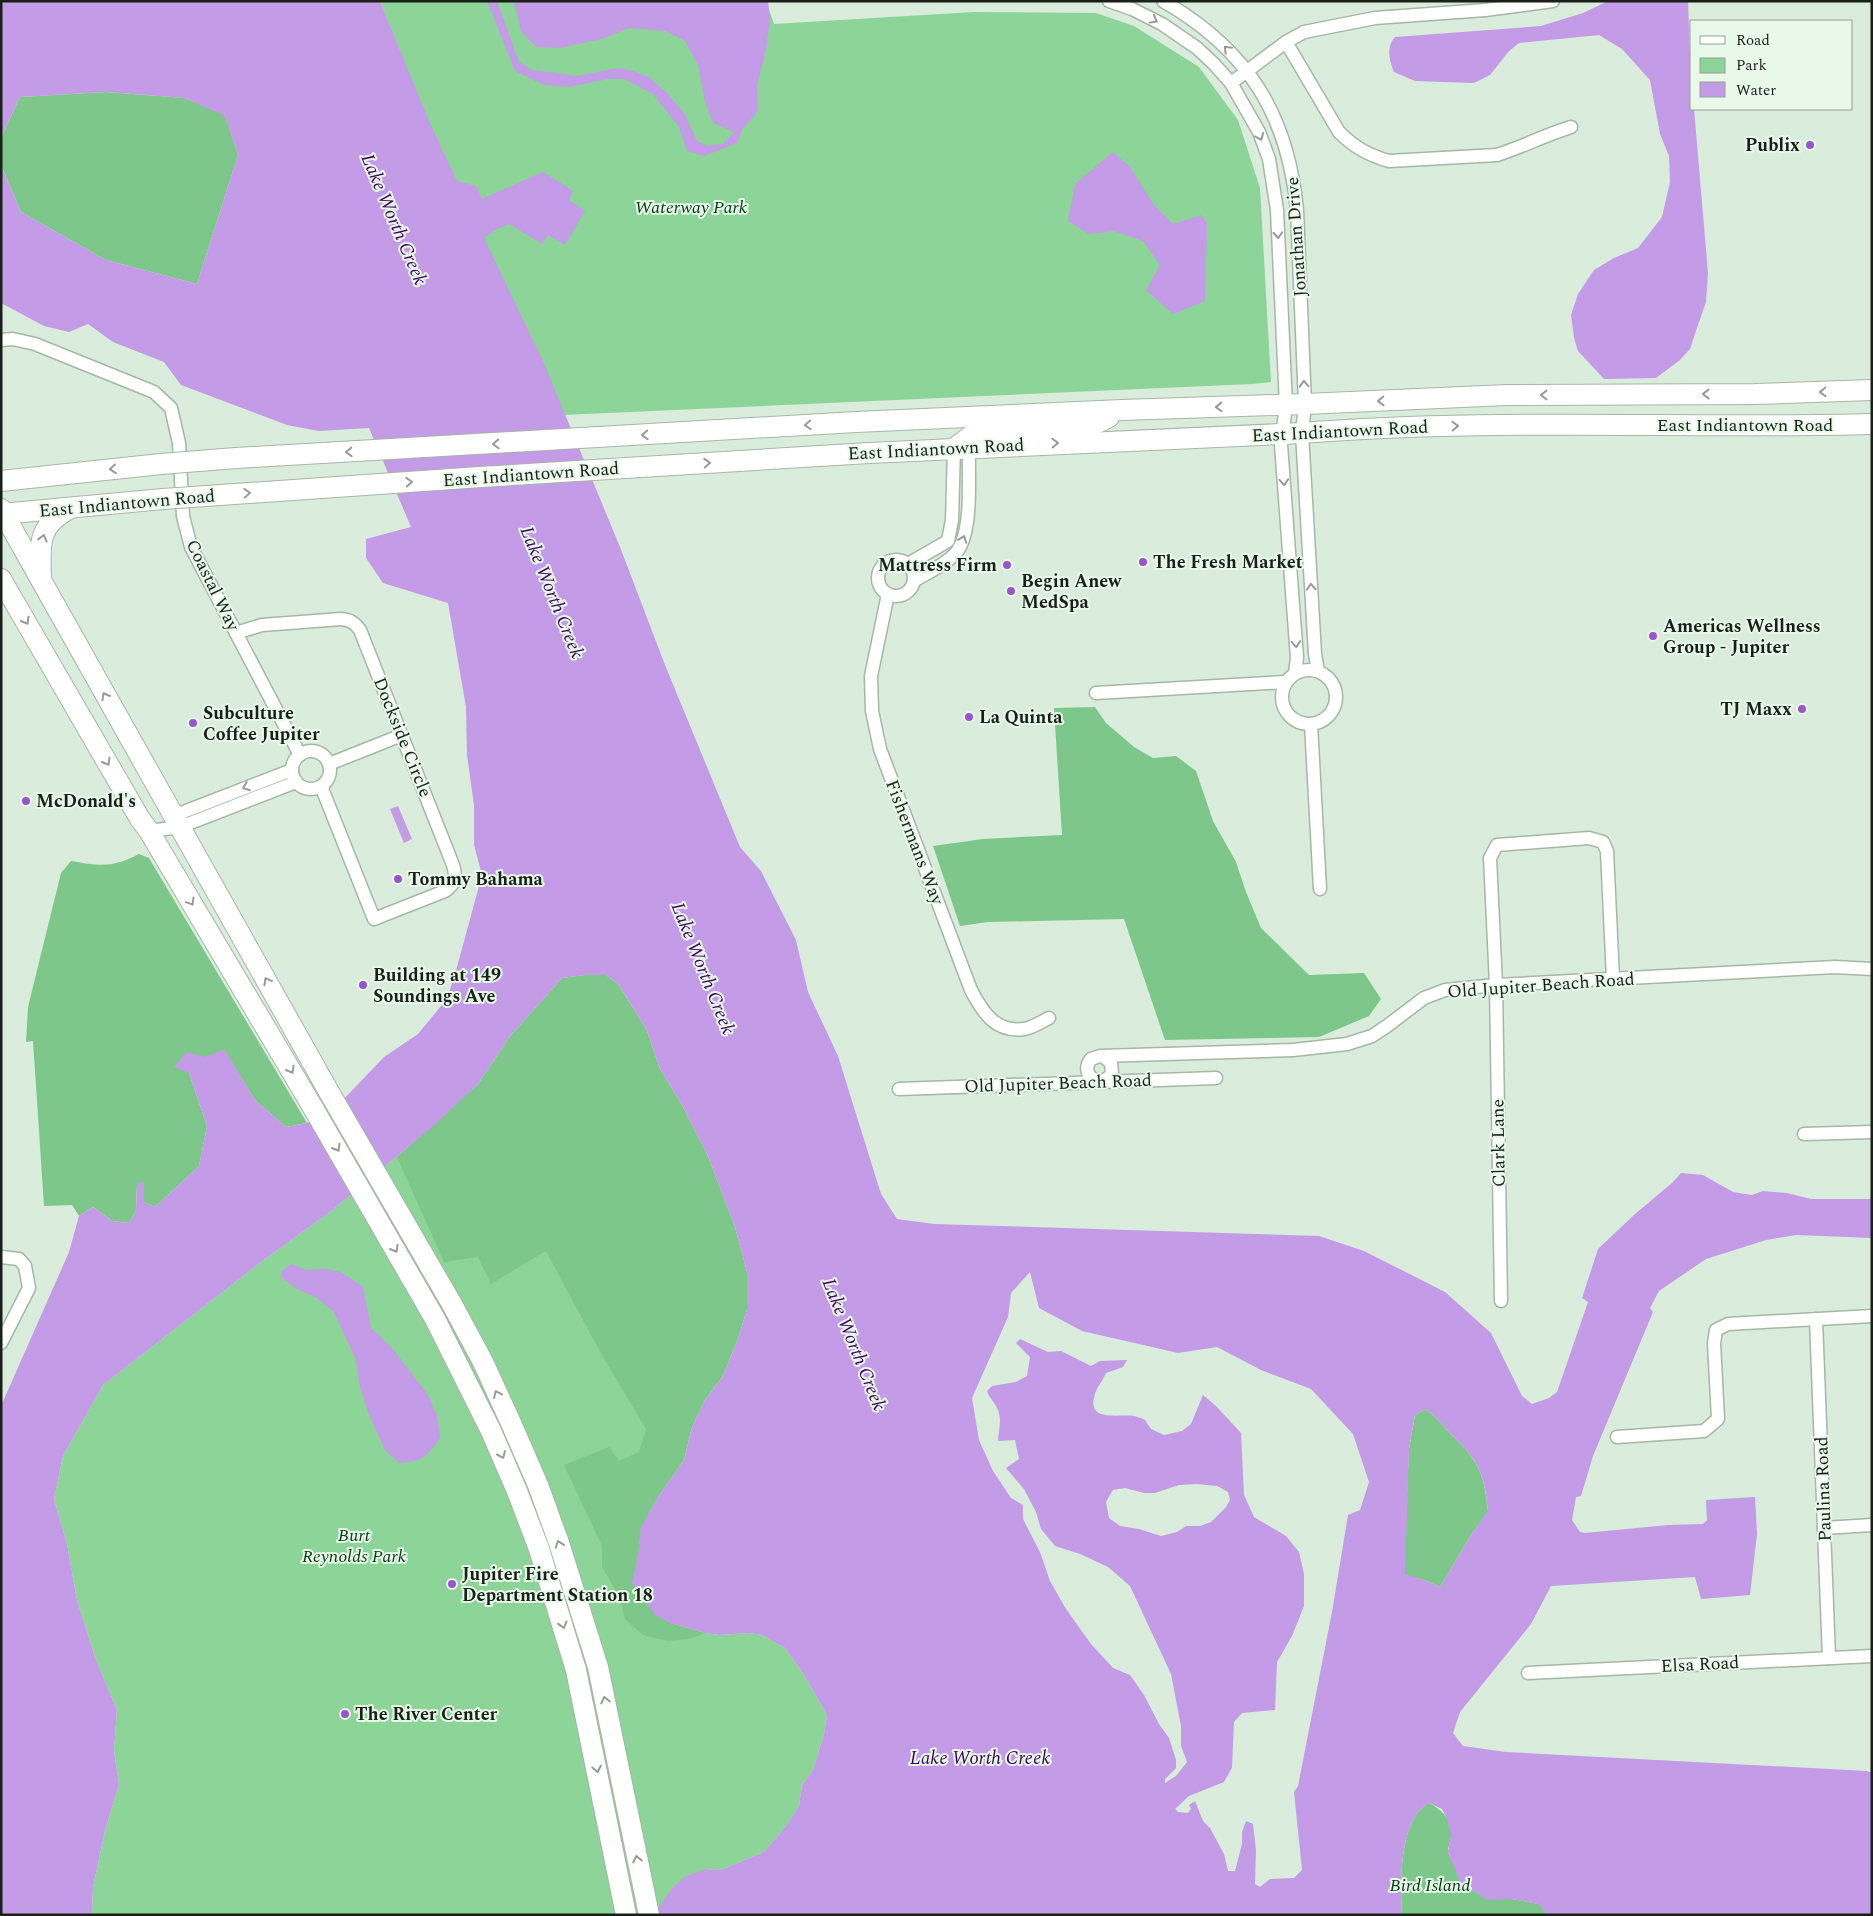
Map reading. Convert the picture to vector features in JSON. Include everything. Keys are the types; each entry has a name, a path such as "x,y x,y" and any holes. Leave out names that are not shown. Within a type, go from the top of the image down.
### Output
{"main road":[{"name":"East Indiantown Road","path":"1,481 161,464 856,422 1507,395 1755,394 1872,390"},
{"path":"1755,394 1756,426"},
{"path":"961,448 972,435 984,432 1075,428 1095,424 1122,410"},
{"name":"East Indiantown Road","path":"2,512 71,508 163,498 868,453 1361,428 1467,425 1756,426 1872,424"},
{"path":"42,581 40,544 43,532 58,514 71,508"},
{"path":"2,512 483,1362 534,1476 556,1535 598,1667 648,1911"},
{"path":"1,579 140,819 149,831 371,1207 464,1374 517,1491 539,1549 578,1678 626,1915"}],"street":[{"name":"Jonathan Drive","path":"1109,1 1148,17 1197,48 1231,83 1259,132 1269,159 1274,186 1295,405"},
{"name":"Jonathan Drive","path":"1163,1 1185,14 1210,33 1247,70 1278,122 1288,152 1298,210 1295,405 1292,433"},
{"path":"1231,83 1286,42 1304,32 1375,18 1485,10 1553,1"},
{"path":"1286,42 1340,132 1350,143 1374,157 1389,161 1497,155 1514,150 1545,135 1571,128"},
{"name":"Coastal Way","path":"1,340 13,339 35,344 154,392 171,408 179,443 183,516 191,547 300,755"},
{"path":"1295,405 1292,433 1318,671"},
{"path":"1292,433 1282,445 1297,658 1295,673"},
{"path":"908,564 948,541 961,448"},
{"path":"914,581 936,568 958,551 968,523 961,448"},
{"path":"896,560 908,564 914,575 914,581 904,594 893,596 879,586 878,574 880,568 885,563 896,560"},
{"name":"Fishermans Way","path":"888,594 871,676 872,711 880,749 968,981 982,1012 1005,1028 1024,1029 1049,1018"},
{"name":"Dockside Circle","path":"236,633 262,624 341,619 355,623 360,630 454,865 456,878 454,884 445,891 374,920 321,786"},
{"path":"1306,669 1318,671 1325,674 1335,687 1336,699 1332,711 1329,716 1318,723 1298,722 1292,719 1284,708 1281,695 1286,682 1295,673 1306,669"},
{"path":"1096,693 1286,682"},
{"path":"1311,724 1320,889"},
{"path":"330,764 402,735"},
{"path":"308,751 315,751 326,758 330,764 330,776 321,786 305,789 294,776 293,763 300,755 308,751"},
{"path":"149,831 294,776"},
{"name":"Clark Lane","path":"1501,1301 1496,985 1490,858 1497,844 1589,838 1604,842 1607,851 1613,979"},
{"name":"Old Jupiter Beach Road","path":"1104,1057 1293,1050 1347,1044 1372,1036 1424,998 1445,990 1496,985 1835,967 1872,969"},
{"path":"1095,1057 1104,1057 1108,1059 1113,1068 1110,1077 1101,1082 1093,1080 1090,1077 1087,1066 1095,1057"},
{"name":"Old Jupiter Beach Road","path":"899,1089 1216,1078"},
{"path":"1804,1134 1872,1132"},
{"path":"1,1257 19,1259 25,1266 29,1288 1,1343"},
{"path":"1617,1437 1704,1431 1718,1419 1714,1343 1716,1330 1728,1324 1872,1316"},
{"name":"Paulina Road","path":"1816,1319 1829,1658"},
{"path":"1824,1528 1872,1525"},
{"name":"Elsa Road","path":"1528,1673 1872,1656"}],"green space":[{"name":"Waterway Park","path":"380,1 766,1 774,24 974,12 1096,13 1134,26 1199,67 1238,120 1260,188 1271,382 563,415 460,200"},
{"path":"106,92 185,98 225,115 238,155 197,284 106,260 21,212 1,165 1,138 20,97"},
{"path":"1095,707 1106,723 1134,747 1153,758 1176,756 1196,771 1213,821 1236,862 1261,928 1309,975 1364,973 1381,999 1369,1016 1319,1037 1165,1040 1124,919 988,922 960,926 933,846 983,839 1062,835 1054,708"},
{"path":"139,854 149,858 307,1123 286,1127 255,1100 224,1050 189,1073 207,1126 199,1166 155,1207 144,1202 137,1183 136,1211 129,1223 112,1221 93,1207 79,1216 72,1205 44,1206 33,1041 26,1042 28,1007 61,873 71,861 106,865 130,859"},
{"name":"Burt Reynolds Park","path":"606,975 670,1623 719,1635 748,1633 762,1635 785,1648 804,1675 827,1715 824,1734 813,1770 802,1785 799,1806 786,1826 764,1852 721,1870 705,1869 653,1915 92,1915 93,1887 105,1831 119,1784 114,1750 117,1710 95,1657 77,1600 67,1544 54,1499 63,1456 103,1385 261,1262 330,1212 430,1129"},
{"path":"606,975 619,985 647,1031 660,1069 682,1105 708,1156 735,1227 747,1272 747,1309 738,1339 723,1376 705,1400 692,1427 684,1460 658,1497 641,1527 638,1554 670,1623 705,1633 689,1639 668,1641 643,1635 625,1619 618,1594 602,1567 602,1546 564,1465 609,1447 619,1461 639,1452 646,1429 599,1350 546,1251 491,1284 478,1257 444,1262 397,1157 478,1084 511,1035 562,978"},
{"path":"1425,1409 1439,1421 1474,1460 1482,1477 1488,1512 1471,1535 1440,1587 1405,1575 1409,1449 1415,1415"},
{"name":"Bird Island","path":"1429,1803 1442,1812 1450,1825 1451,1836 1448,1850 1452,1862 1466,1879 1487,1899 1512,1899 1539,1904 1548,1915 1402,1915 1402,1870 1407,1837 1419,1811"}],"water":[{"name":"Lake Worth Creek","path":"1,1 380,1 429,121 457,181 476,186 482,199 543,172 573,191 569,200 585,211 565,245 548,235 542,244 509,224 497,229 484,238 543,361 740,847 761,871 796,940 808,992 838,1056 881,1194 897,1219 934,1224 1319,1236 1364,1251 1445,1292 1491,1333 1522,1396 1532,1404 1549,1398 1557,1392 1588,1302 1582,1298 1598,1249 1681,1173 1703,1175 1733,1192 1752,1195 1763,1191 1787,1193 1811,1199 1872,1199 1872,1238 1796,1235 1766,1240 1706,1259 1659,1291 1650,1308 1653,1312 1593,1456 1581,1496 1576,1497 1572,1520 1580,1532 1585,1533 1668,1525 1703,1524 1707,1520 1706,1500 1755,1497 1757,1534 1750,1595 1701,1599 1695,1577 1551,1586 1531,1624 1460,1712 1453,1733 1463,1746 1506,1752 1867,1771 1872,1773 1872,1915 1548,1915 1538,1904 1512,1899 1487,1900 1460,1882 1448,1852 1451,1835 1447,1819 1442,1809 1429,1803 1419,1811 1407,1837 1402,1870 1402,1915 653,1915 673,1887 686,1876 705,1869 721,1870 764,1852 786,1826 799,1806 802,1785 813,1770 824,1734 827,1715 804,1675 785,1648 762,1635 748,1633 719,1635 670,1623 655,1615 632,1583 641,1527 658,1497 684,1460 692,1427 705,1400 723,1376 738,1339 747,1309 747,1272 735,1227 708,1156 682,1105 660,1069 647,1031 619,985 606,975 585,975 562,978 511,1035 478,1084 430,1129 330,1212 261,1262 103,1385 63,1456 54,1499 67,1544 77,1600 95,1657 117,1710 114,1750 119,1784 105,1831 93,1887 92,1915 1,1915 1,1406 69,1252 79,1216 93,1207 112,1221 129,1223 136,1211 137,1183 144,1181 144,1202 155,1207 199,1166 207,1126 189,1073 174,1067 187,1052 205,1057 224,1049 255,1100 286,1127 307,1123 341,1102 384,1057 418,1034 446,1000 454,978 482,875 474,845 474,805 467,755 466,707 448,603 383,583 366,558 366,539 411,527 369,428 319,431 287,425 181,385 164,362 113,342 88,324 69,332 44,326 1,303 1,165 21,212 106,260 197,284 238,155 225,116 185,98 106,92 20,97 1,138","holes":["1030,1272 1039,1308 1082,1331 1178,1353 1217,1347 1261,1370 1311,1389 1353,1434 1369,1482 1360,1510 1348,1515 1332,1612 1298,1786 1294,1792 1302,1870 1294,1878 1270,1879 1260,1887 1255,1884 1256,1850 1253,1824 1246,1821 1242,1832 1242,1844 1235,1871 1228,1871 1224,1854 1210,1828 1203,1821 1195,1801 1189,1805 1191,1809 1188,1813 1178,1812 1175,1809 1189,1796 1224,1782 1232,1768 1234,1722 1242,1713 1275,1710 1277,1662 1292,1636 1304,1606 1304,1574 1299,1552 1286,1536 1254,1517 1244,1495 1241,1433 1203,1395 1191,1424 1182,1431 1164,1435 1151,1429 1145,1420 1141,1418 1128,1415 1106,1415 1095,1410 1093,1403 1095,1394 1106,1373 1123,1367 1127,1360 1100,1361 1091,1366 1061,1351 1048,1352 1020,1339 1016,1343 1030,1357 1027,1376 1016,1382 992,1386 987,1391 1000,1416 998,1441 1015,1440 1019,1459 1006,1468 1024,1489 1036,1512 1041,1529 1055,1546 1080,1554 1108,1567 1130,1586 1171,1674 1181,1726 1181,1746 1187,1762 1176,1776 1165,1783 1165,1779 1176,1768 1176,1760 1169,1738 1130,1675 1113,1668 1091,1644 1066,1609 1050,1581 1040,1552 1023,1519 1023,1505 1011,1498 993,1471 979,1440 972,1398 1008,1317 1011,1293","1425,1409 1439,1421 1474,1460 1482,1476 1488,1511 1471,1535 1440,1587 1405,1574 1409,1449 1415,1415","1179,1485 1217,1486 1228,1492 1230,1500 1226,1507 1211,1522 1200,1526 1186,1526 1177,1532 1161,1536 1139,1529 1120,1526 1109,1518 1106,1502 1113,1490 1125,1488 1144,1493 1155,1493"]},
{"path":"487,1 497,1 519,62 532,70 578,76 617,68 630,70 649,77 669,95 686,116 697,141 708,146 723,144 734,132 713,123 705,102 698,65 685,41 665,31 629,28 602,39 560,48 536,47 521,31 514,1 768,1 770,18 766,50 757,86 758,111 742,130 737,143 704,156 687,151 679,127 653,94 624,79 608,79 569,87 544,85 515,71"},
{"path":"1608,1 1688,1 1690,110 1694,110 1708,273 1706,302 1690,349 1680,360 1656,378 1604,379 1578,351 1571,315 1578,294 1594,270 1614,258 1638,248 1662,217 1670,182 1669,156 1660,134 1650,80 1622,49 1599,35 1519,43 1509,51 1490,75 1474,83 1415,81 1394,72 1390,58 1389,49 1395,37 1541,26 1583,13"},
{"path":"1113,152 1130,167 1154,205 1173,224 1201,215 1207,223 1205,301 1173,314 1146,290 1160,265 1143,241 1114,231 1089,234 1068,221 1075,184"},
{"path":"398,806 412,839 404,843 390,809"},
{"path":"291,1264 306,1270 326,1269 341,1272 363,1287 371,1328 392,1348 428,1395 437,1416 440,1438 423,1457 414,1461 399,1463 385,1450 368,1412 359,1383 356,1360 334,1312 317,1298 295,1288 282,1278 282,1271"}],"place":[{"name":"Publix","path":"1810,145"},
{"name":"The Fresh Market","path":"1143,562"},
{"name":"Mattress Firm","path":"1007,565"},
{"name":"Begin Anew MedSpa","path":"1011,591"},
{"name":"Americas Wellness Group - Jupiter","path":"1653,636"},
{"name":"TJ Maxx","path":"1802,709"},
{"name":"La Quinta","path":"969,717"},
{"name":"Subculture Coffee Jupiter","path":"193,723"},
{"name":"McDonald's","path":"26,801"},
{"name":"Tommy Bahama","path":"398,879"},
{"name":"Building at 149 Soundings Ave","path":"363,985"},
{"name":"Jupiter Fire Department Station 18","path":"452,1584"},
{"name":"The River Center","path":"345,1714"}]}
